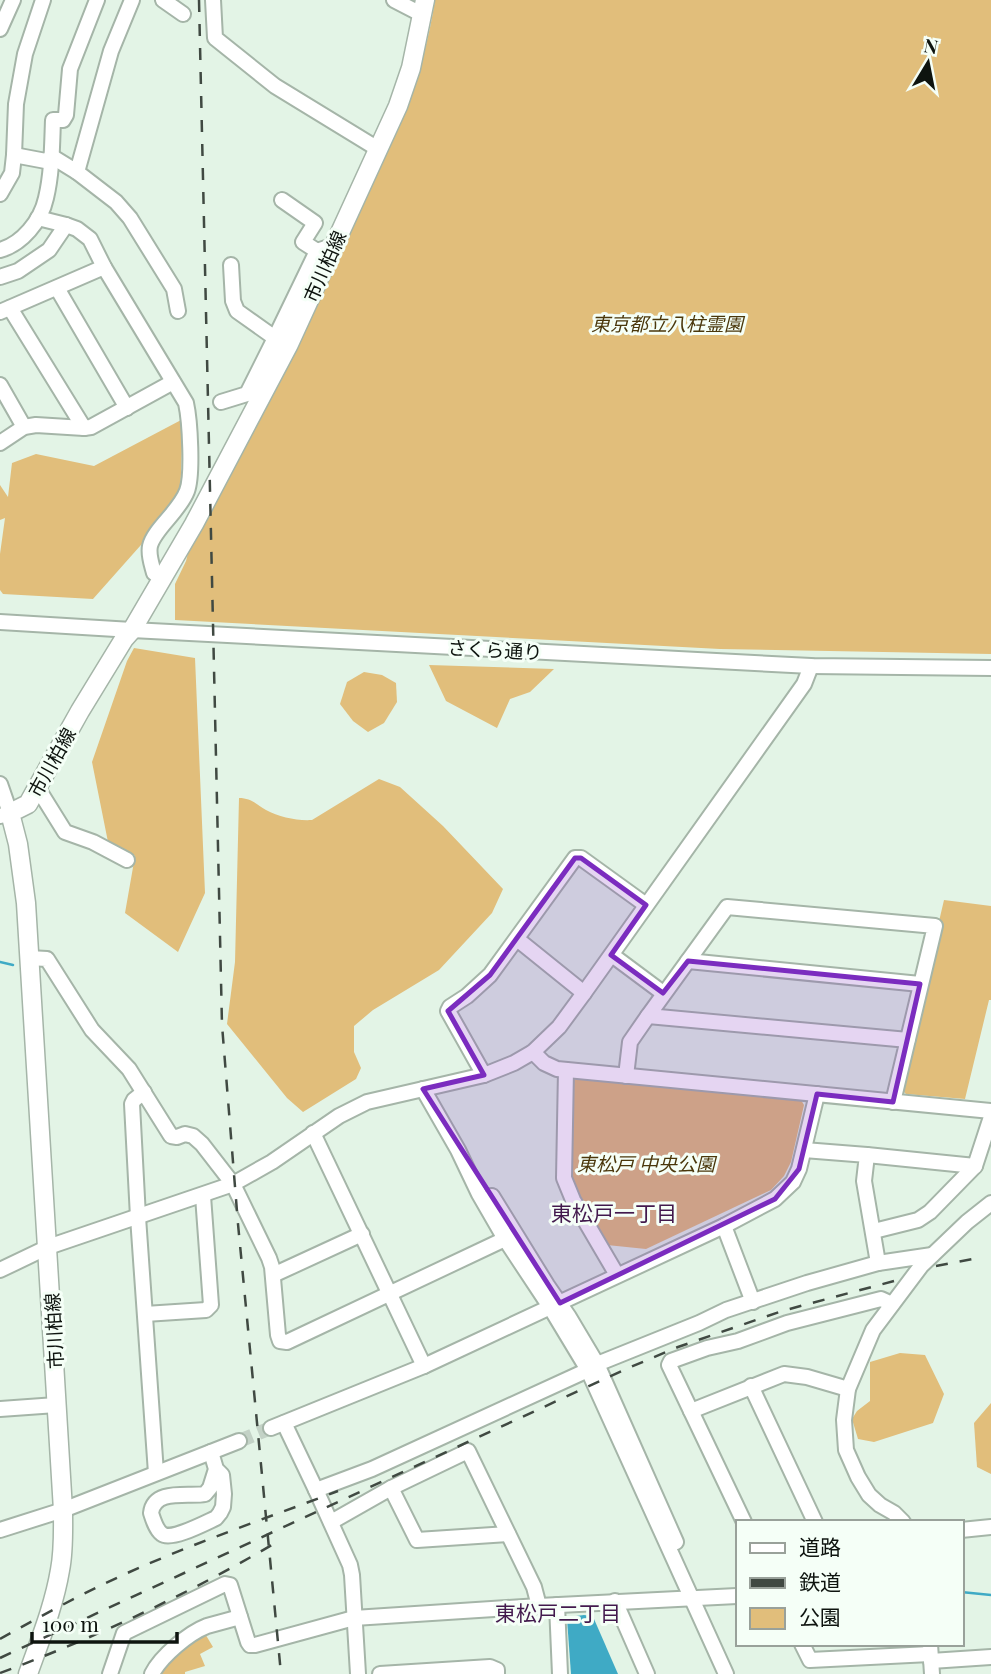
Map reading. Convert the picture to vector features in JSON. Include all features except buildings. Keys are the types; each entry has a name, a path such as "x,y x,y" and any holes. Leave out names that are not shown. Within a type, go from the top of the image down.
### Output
{"main road":[{"name":"市川柏線","path":"28,1674 51,1607 60,1571 64,1535 26,903 18,844 5,814 28,804 80,711 132,630 194,524 270,381 289,344 324,250 398,106 411,68 424,8"}],"street":[{"path":"0,29 13,0"},
{"path":"0,194 12,173 16,104 25,54 43,0"},
{"path":"0,250 10,247 22,238 38,218 46,200 53,120 63,120 66,115 70,69 97,0"},
{"path":"163,0 183,14"},
{"path":"213,0 215,38 275,86 377,149"},
{"path":"394,0 424,8"},
{"path":"77,172 127,1"},
{"path":"0,101 16,104"},
{"path":"14,155 51,159 77,172 116,202 130,218 174,289 178,311"},
{"path":"222,402 247,394 324,250 303,242 315,223 282,200"},
{"path":"38,218 77,229 90,239 186,403 189,417 188,489 179,507 153,538 149,547 154,573 162,579"},
{"path":"0,277 18,271 50,250 66,225"},
{"path":"231,265 233,301 237,311 275,338"},
{"path":"84,428 5,309 104,267"},
{"path":"57,288 127,408"},
{"path":"0,443 24,427 91,427 173,382"},
{"path":"0,385 24,427"},
{"name":"さくら通り","path":"0,622 811,666 991,668"},
{"path":"0,1270 48,1247 233,1184 272,1162 338,1116 367,1102 484,1075 506,1067 533,1052 559,1027 584,993 804,684 811,666"},
{"path":"0,784 5,814"},
{"path":"37,787 65,832 93,842 127,860"},
{"path":"484,1075 448,1011 490,975 575,858 581,858 646,905"},
{"path":"626,1076 630,1042 727,907 935,926 893,1102"},
{"path":"517,939 584,993"},
{"path":"611,955 663,993"},
{"path":"29,958 47,959 92,1030 129,1069 171,1136 193,1136 202,1143 233,1184 269,1258 278,1339 283,1342 506,1239"},
{"path":"688,961 920,984"},
{"path":"648,1016 908,1040"},
{"path":"533,1052 544,1063 557,1069 991,1111"},
{"path":"566,1070 564,1178 573,1200 617,1275"},
{"path":"423,1089 506,1239 555,1305 592,1367 696,1597 726,1674"},
{"path":"144,1091 132,1104 156,1474"},
{"path":"358,1674 352,1575 346,1555 316,1490 277,1426 424,1366 724,1226 775,1199 796,1176 817,1094"},
{"path":"874,1231 918,1220 930,1212 975,1166 991,1117"},
{"path":"313,1133 424,1366"},
{"path":"458,1150 487,1188 547,1285 555,1305"},
{"path":"804,1150 975,1166"},
{"path":"867,1155 864,1181 878,1263"},
{"path":"145,1314 206,1310 211,1305 203,1196"},
{"path":"901,1520 869,1495 846,1450 844,1420 848,1389 873,1330 921,1266 991,1203"},
{"path":"724,1226 753,1301"},
{"path":"273,1275 362,1234"},
{"path":"316,1490 372,1469 592,1367 726,1310 878,1263 932,1255"},
{"path":"743,1520 670,1367 671,1361 787,1323 881,1299 892,1304"},
{"path":"691,1411 784,1374 807,1377 848,1389"},
{"path":"751,1386 814,1520"},
{"path":"0,1409 57,1405"},
{"path":"0,1530 63,1510 239,1441"},
{"path":"331,1521 468,1451 534,1587 539,1605"},
{"path":"211,1452 216,1469 222,1475 224,1494 223,1507 216,1518 173,1535 163,1535 151,1513 157,1501 174,1495 215,1496 223,1507"},
{"path":"205,1494 210,1488 216,1469"},
{"path":"391,1488 417,1540 508,1534"},
{"path":"963,1530 991,1527"},
{"path":"110,1674 124,1633 225,1584 230,1585 250,1645 354,1618 539,1605 736,1596"},
{"path":"696,1597 736,1674"},
{"path":"615,1601 647,1674"},
{"path":"557,1605 560,1674"},
{"path":"152,1674 176,1646 195,1633 205,1627 240,1617"},
{"path":"803,1646 810,1660 991,1657"},
{"path":"380,1674 490,1667 497,1671 497,1674"}],"highlighted area":[{"path":"575,858 581,858 646,905 611,955 663,993 688,961 920,984 893,1102 817,1094 799,1169 775,1199 560,1303 423,1089 484,1075 448,1011 490,975"}],"green space":[{"name":"東京都立八柱霊園","path":"435,0 991,0 991,654 720,649 175,620 175,584 188,553 251,435 406,107 424,54"},
{"path":"183,419 180,501 93,599 3,594 0,590 0,554 5,518 0,520 0,485 8,497 12,463 36,454 94,466"},
{"path":"134,648 195,658 205,893 178,952 125,913 135,856 108,842 92,762"},
{"path":"429,665 554,669 530,692 510,699 497,728 446,701"},
{"path":"364,672 382,675 396,683 397,702 384,723 368,732 353,721 340,704 347,682"},
{"path":"379,779 400,787 443,826 503,889 492,913 439,970 373,1010 354,1026 354,1052 361,1068 356,1079 303,1112 287,1098 227,1024 235,962 239,798 250,800 282,817 312,820"},
{"path":"944,900 991,906 991,1000 965,1099 906,1094 900,1088"},
{"name":"東松戸 中央公園","path":"571,1080 801,1100 804,1105 791,1162 784,1176 771,1190 646,1249 607,1245 577,1197 570,1177"},
{"path":"900,1353 925,1355 944,1394 933,1423 874,1442 858,1439 852,1419 857,1411 870,1401 870,1362"},
{"path":"991,1403 991,1474 977,1467 974,1423"},
{"path":"204,1632 213,1647 200,1654 205,1666 185,1674 159,1674 177,1650"}],"water":[{"path":"584,1615 594,1619 618,1674 571,1674 567,1619"}],"waterway":[{"path":"0,962 13,965"},
{"path":"963,1592 991,1595"}],"tunnel":[{"path":"239,1441 271,1428"}],"railway":[{"path":"199,0 222,1025 281,1674"},
{"path":"936,1266 978,1258"},
{"path":"0,1658 678,1347 782,1311 894,1281"},
{"path":"0,1639 129,1572 338,1491"},
{"path":"0,1673 142,1614 277,1542"}],"district":[{"name":"東松戸一丁目","path":"614,1212"},
{"name":"東松戸二丁目","path":"558,1612"}]}
